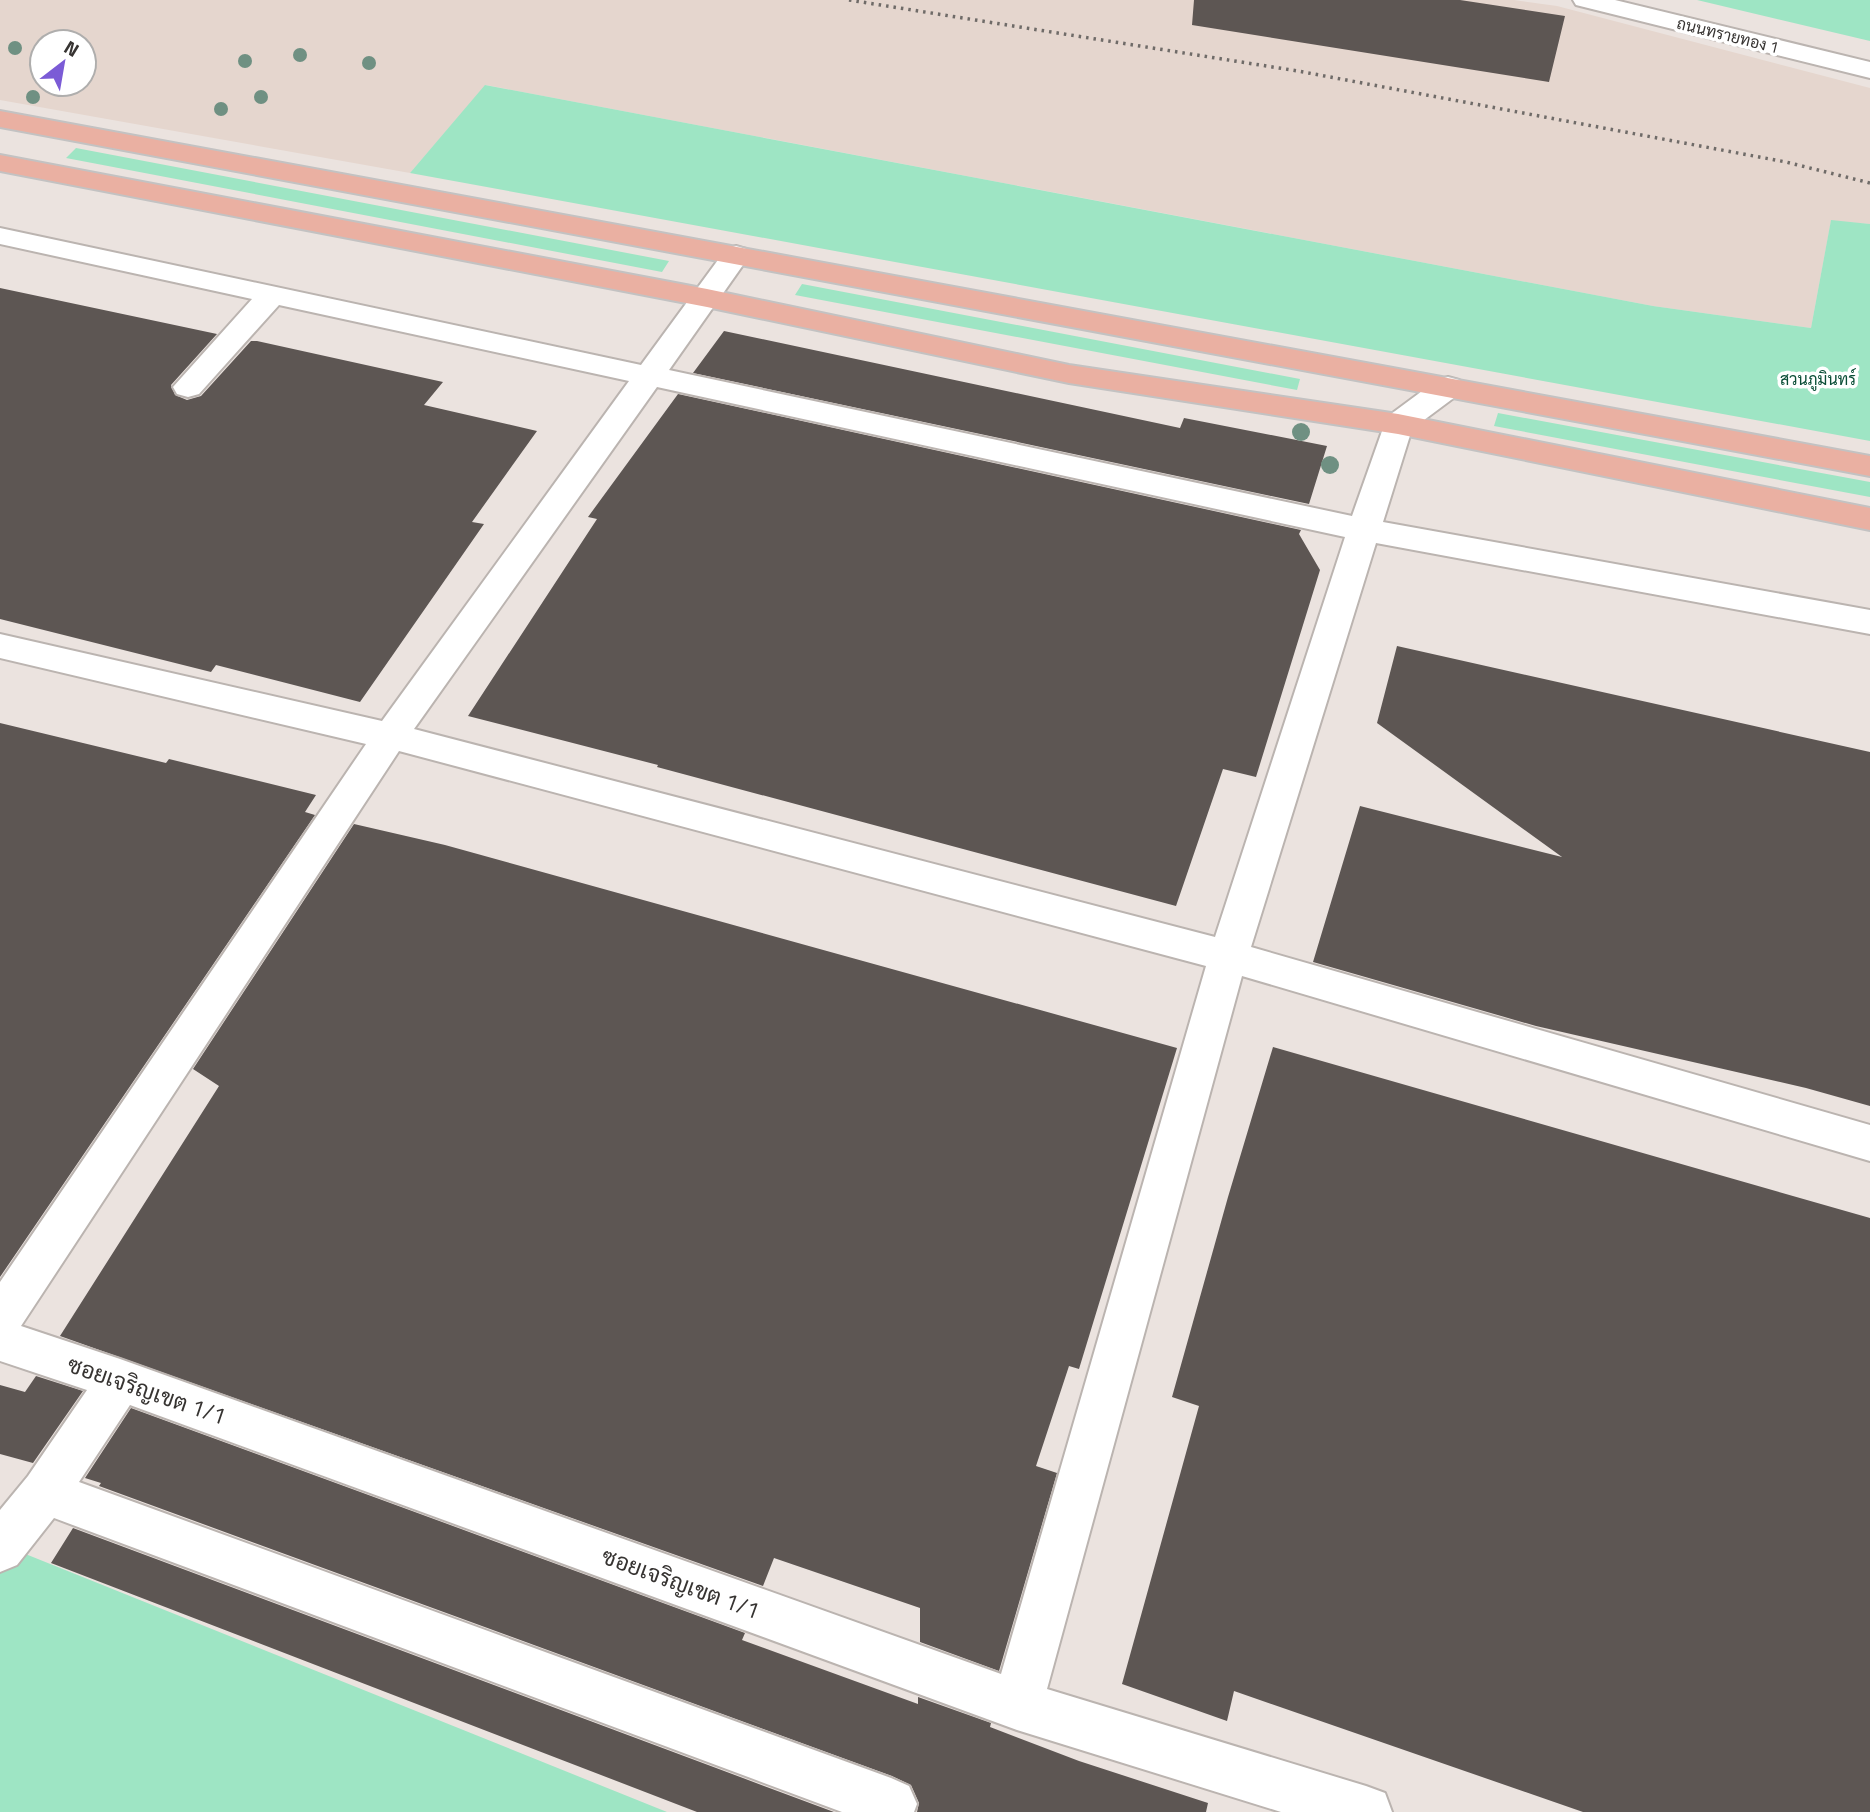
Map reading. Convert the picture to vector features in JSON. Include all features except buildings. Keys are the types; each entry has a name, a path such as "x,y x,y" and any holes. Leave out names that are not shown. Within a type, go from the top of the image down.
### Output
{"main road":[{"path":"0,119 1870,466"},
{"path":"0,163 707,298 1069,374 1398,425 1870,519"}],"street":[{"name":"ถนนทรายทอง 1","path":"1585,0 1870,70"},
{"path":"0,236 651,374 1364,530 1870,622"},
{"path":"0,1320 390,736 736,255"},
{"path":"188,387 272,294"},
{"path":"1017,1704 1228,956 1398,425 1448,387"},
{"path":"0,646 390,736 1228,956 1870,1143"},
{"name":"ซอยเจริญเขต 1/1","path":"0,1340 120,1380 1017,1704 1366,1812"},
{"path":"0,1548 45,1492 120,1380"},
{"path":"45,1492 891,1804"}],"shaded area":[{"path":"0,0 1514,0 1557,6 1870,88 1870,224 1831,221 1811,328 1653,306 486,85 410,173 0,100"}],"green space":[{"path":"1697,0 1870,0 1870,41"},
{"name":"สวนภูมินทร์","path":"485,85 1653,306 1811,328 1831,220 1870,224 1870,441 410,173"},
{"path":"76,148 669,261 662,272 66,158"},
{"path":"802,284 1300,379 1297,390 795,295"},
{"path":"1498,413 1870,482 1870,497 1494,426"},
{"path":"18,1551 667,1812 0,1812 0,1573"}],"railway":[{"path":"849,0 1298,71 1786,162 1870,183"}]}
